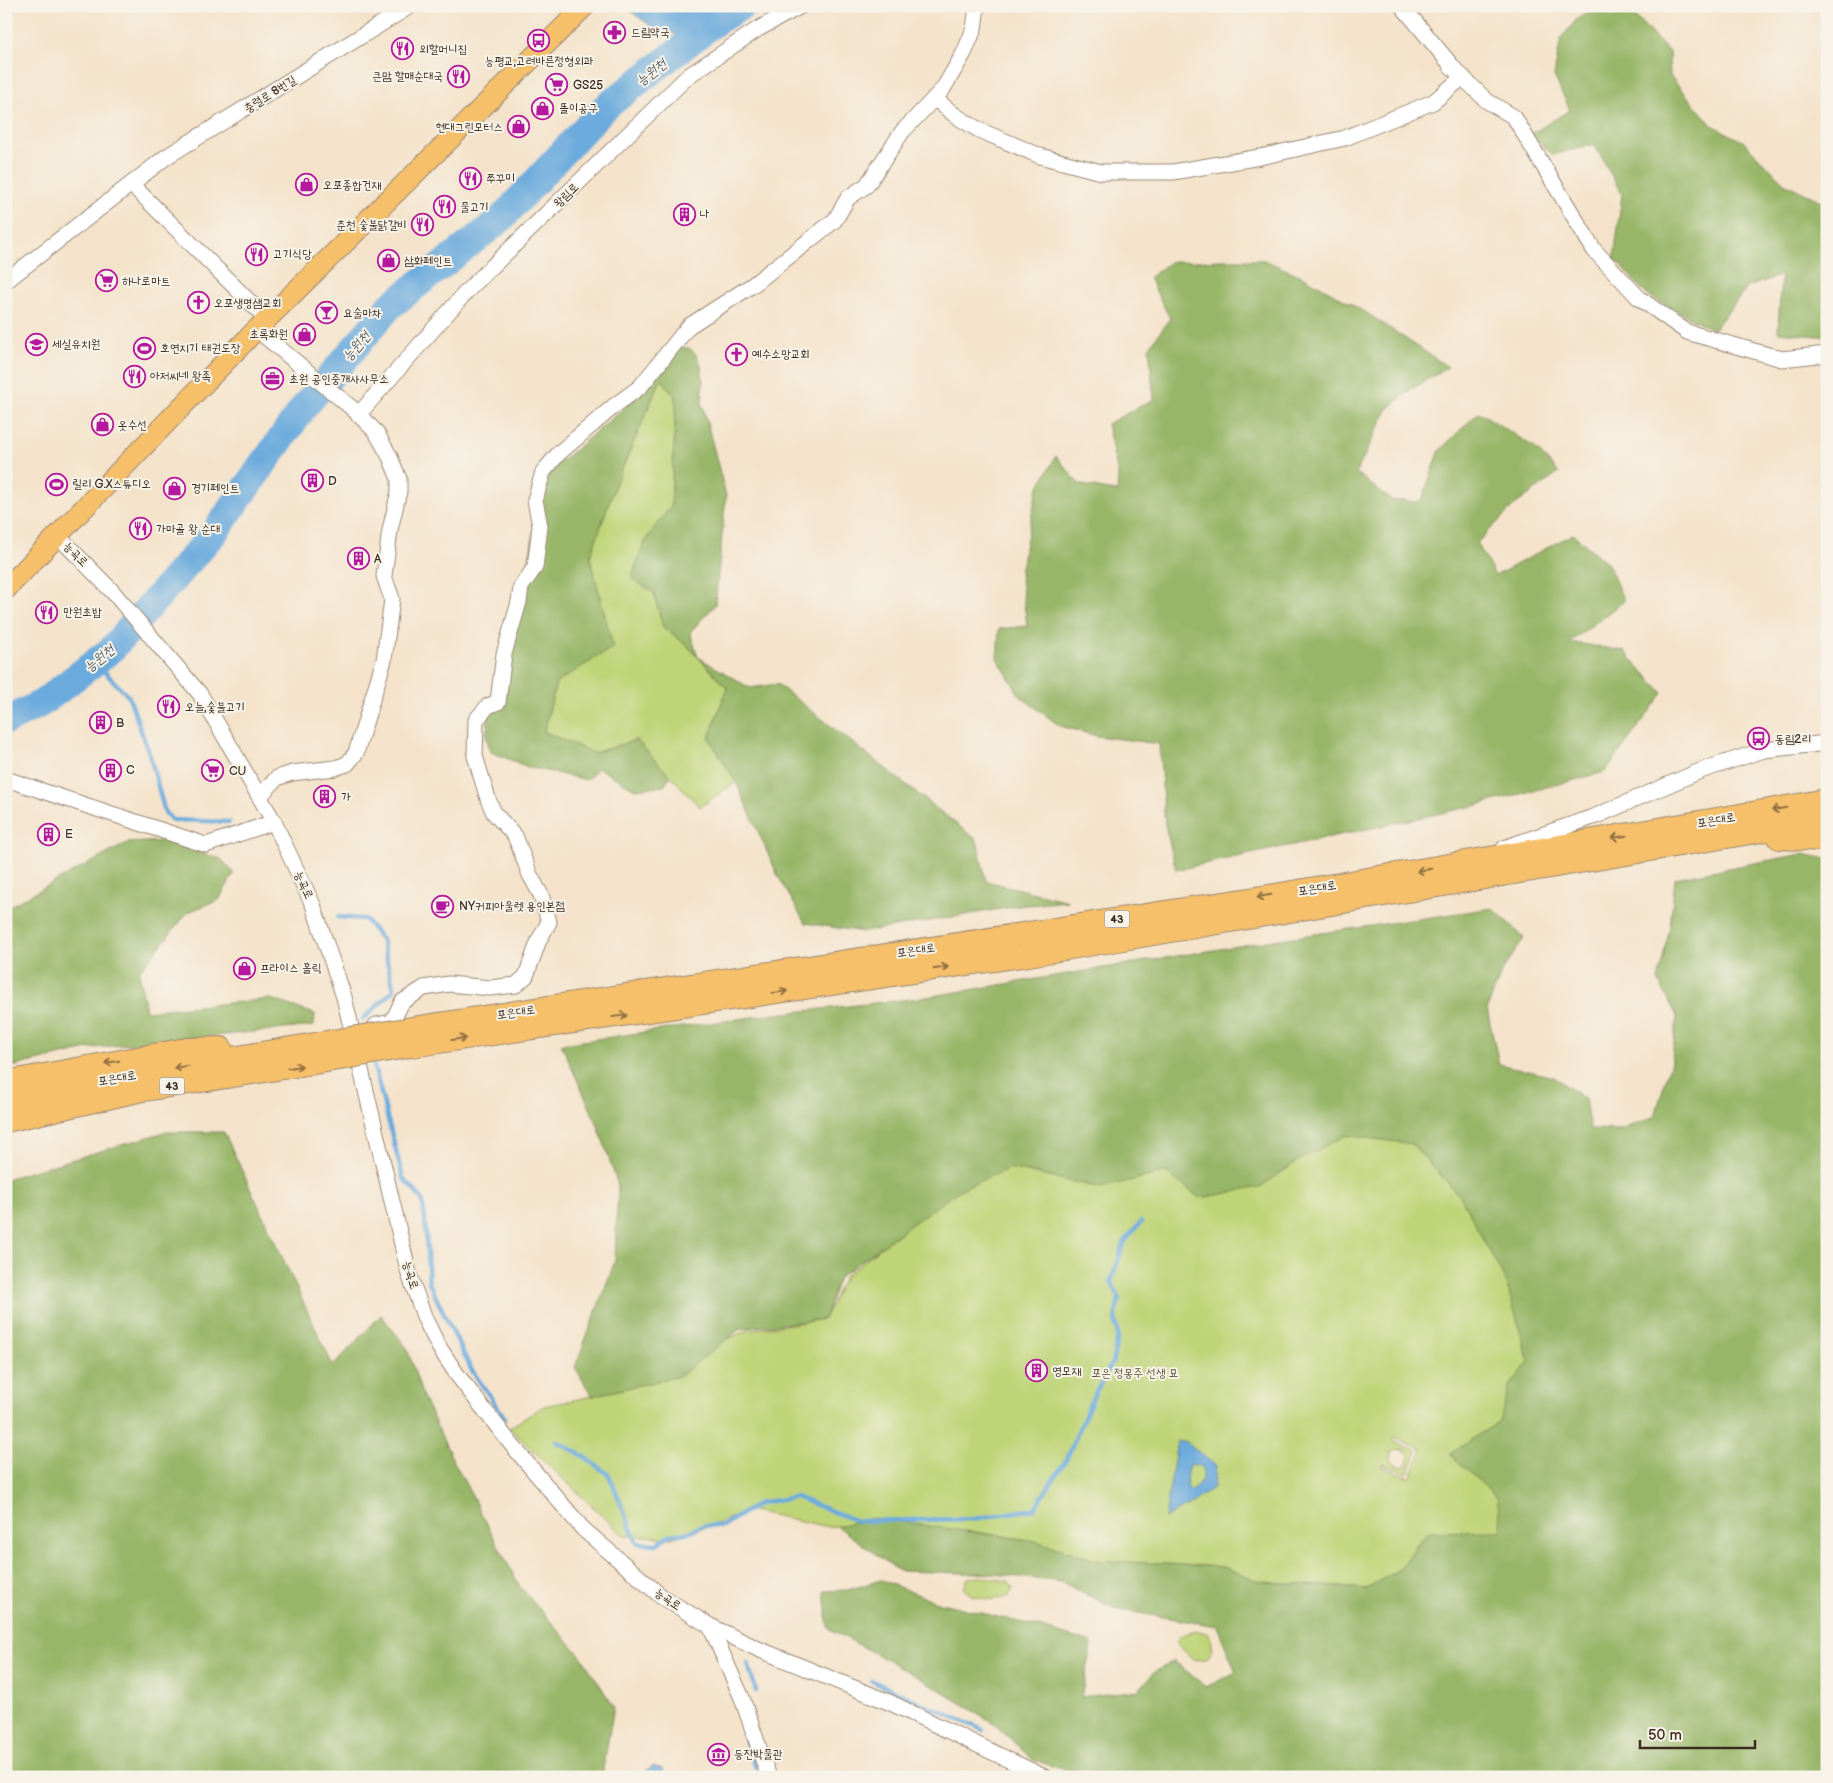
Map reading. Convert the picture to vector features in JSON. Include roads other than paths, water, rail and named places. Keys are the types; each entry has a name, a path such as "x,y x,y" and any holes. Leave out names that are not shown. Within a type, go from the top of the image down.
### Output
{"highway":[{"name":"포은대로","path":"408,1038 1269,896 1827,800"},
{"name":"포은대로","path":"408,1038 1029,955 1827,820"},
{"path":"1708,841 1783,837 1827,840"},
{"name":"43","path":"340,1043 408,1038"},
{"name":"포은대로","path":"6,1100 48,1090 300,1046 340,1043"},
{"name":"포은대로","path":"6,1121 138,1091 264,1072 340,1043"},
{"path":"6,1082 186,1049 300,1046"},
{"path":"6,1133 264,1072"}],"main road":[{"path":"6,589 262,324 585,6"}],"street":[{"name":"충렬로 8번길","path":"6,281 166,157 410,6"},
{"name":"왕림로","path":"356,412 467,291 688,76 758,28 800,6"},
{"path":"340,1043 392,1022 402,1002 424,988 449,984 490,988 516,986 526,976 539,940 549,922 541,895 530,875 515,836 494,813 488,799 475,756 474,736 476,720 488,706 498,702 504,654 519,602 520,587 535,567 540,526 535,500 543,472 559,453 614,406 640,387 690,326 754,284 835,220 848,198 867,185 902,132 943,89 964,53 974,29 977,6"},
{"path":"1402,6 1451,66 1487,101 1514,117 1594,250 1639,298 1687,332 1782,359 1827,354"},
{"path":"934,98 956,116 980,130 1040,156 1101,172 1173,172 1276,154 1345,138 1433,102 1463,77"},
{"path":"131,184 262,324 271,344 356,412 376,432 390,457 399,479 399,491 390,530 384,576 392,599 384,660 364,732 356,753 347,764 284,775 277,778 260,796"},
{"name":"능곡로","path":"57,535 112,591 200,694 274,822 313,904 344,997 340,1043 409,1274 426,1319 439,1347 512,1444 582,1528 662,1597 710,1626 758,1649 891,1703 1044,1777"},
{"path":"1457,864 1596,816 1700,771 1764,750 1827,743"},
{"path":"6,779 206,845 274,822"},
{"path":"710,1626 742,1698 769,1777"}],"water":[{"path":"623,6 767,6 694,38 657,30"},
{"path":"1177,1441 1185,1441 1216,1466 1214,1487 1188,1506 1165,1518","holes":["1191,1464 1203,1467 1201,1481 1197,1487 1190,1491 1186,1477 1189,1467"]},
{"path":"653,1766 663,1769 665,1777 645,1777 647,1770"}],"waterway":[{"name":"능원천","path":"6,721 42,703 112,649 214,533 304,407 390,306 500,220 603,109 718,20 742,6"},
{"path":"95,662 129,697 150,756 165,813 172,820 229,822"},
{"path":"338,917 365,919 382,940 394,990 363,1019"},
{"path":"374,1066 403,1178 422,1199 429,1283 471,1369 505,1418"},
{"path":"556,1441 585,1457 609,1475 637,1543 657,1544 669,1535 686,1533 704,1525 722,1526 760,1503 796,1497 857,1521 973,1519 1034,1509 1066,1460 1093,1397 1112,1363 1118,1336 1115,1318 1119,1298 1111,1281 1125,1241 1141,1222"},
{"path":"748,1663 756,1691"},
{"path":"872,1681 983,1730"},
{"path":"743,1734 756,1768"}],"place":[{"name":"드림약국","path":"615,32"},
{"name":"능평교,고려바른정형외과","path":"539,40"},
{"name":"외할머니집","path":"403,49"},
{"name":"큰맘 할매순대국","path":"459,76"},
{"name":"GS25","path":"557,85"},
{"name":"똘이공구","path":"543,108"},
{"name":"현대그린모터스","path":"519,127"},
{"name":"쭈꾸미","path":"470,178"},
{"name":"오포종합건재","path":"307,185"},
{"name":"물고기","path":"444,207"},
{"name":"나","path":"684,214"},
{"name":"춘천 숯불닭갈비","path":"423,225"},
{"name":"고기식당","path":"257,254"},
{"name":"삼화페인트","path":"388,261"},
{"name":"하나로마트","path":"106,281"},
{"name":"오포생명샘교회","path":"198,303"},
{"name":"요술마차","path":"327,313"},
{"name":"초록화원","path":"304,334"},
{"name":"세실유치원","path":"36,344"},
{"name":"호연지기 태권도장","path":"144,348"},
{"name":"예수소망교회","path":"736,354"},
{"name":"아저씨네 왕족","path":"134,376"},
{"name":"초원 공인중개사사무소","path":"273,379"},
{"name":"옷수선","path":"102,425"},
{"name":"D","path":"312,481"},
{"name":"릴리 G.X스튜디오","path":"56,484"},
{"name":"경기페인트","path":"175,488"},
{"name":"가마골 왕 순대","path":"140,529"},
{"name":"A","path":"358,559"},
{"name":"만원초밥","path":"47,612"},
{"name":"오늘,숯불고기","path":"169,707"},
{"name":"B","path":"100,723"},
{"name":"동림2리","path":"1759,739"},
{"name":"C","path":"110,770"},
{"name":"CU","path":"213,771"},
{"name":"가","path":"325,797"},
{"name":"E","path":"49,834"},
{"name":"NY커피아울렛 용인본점","path":"443,906"},
{"name":"프라이스 홀릭","path":"244,968"},
{"name":"영모재","path":"1036,1371"},
{"name":"등잔박물관","path":"718,1754"}],"park label":[{"name":"포은 정몽주 선생 묘","path":"1135,1373"}]}
